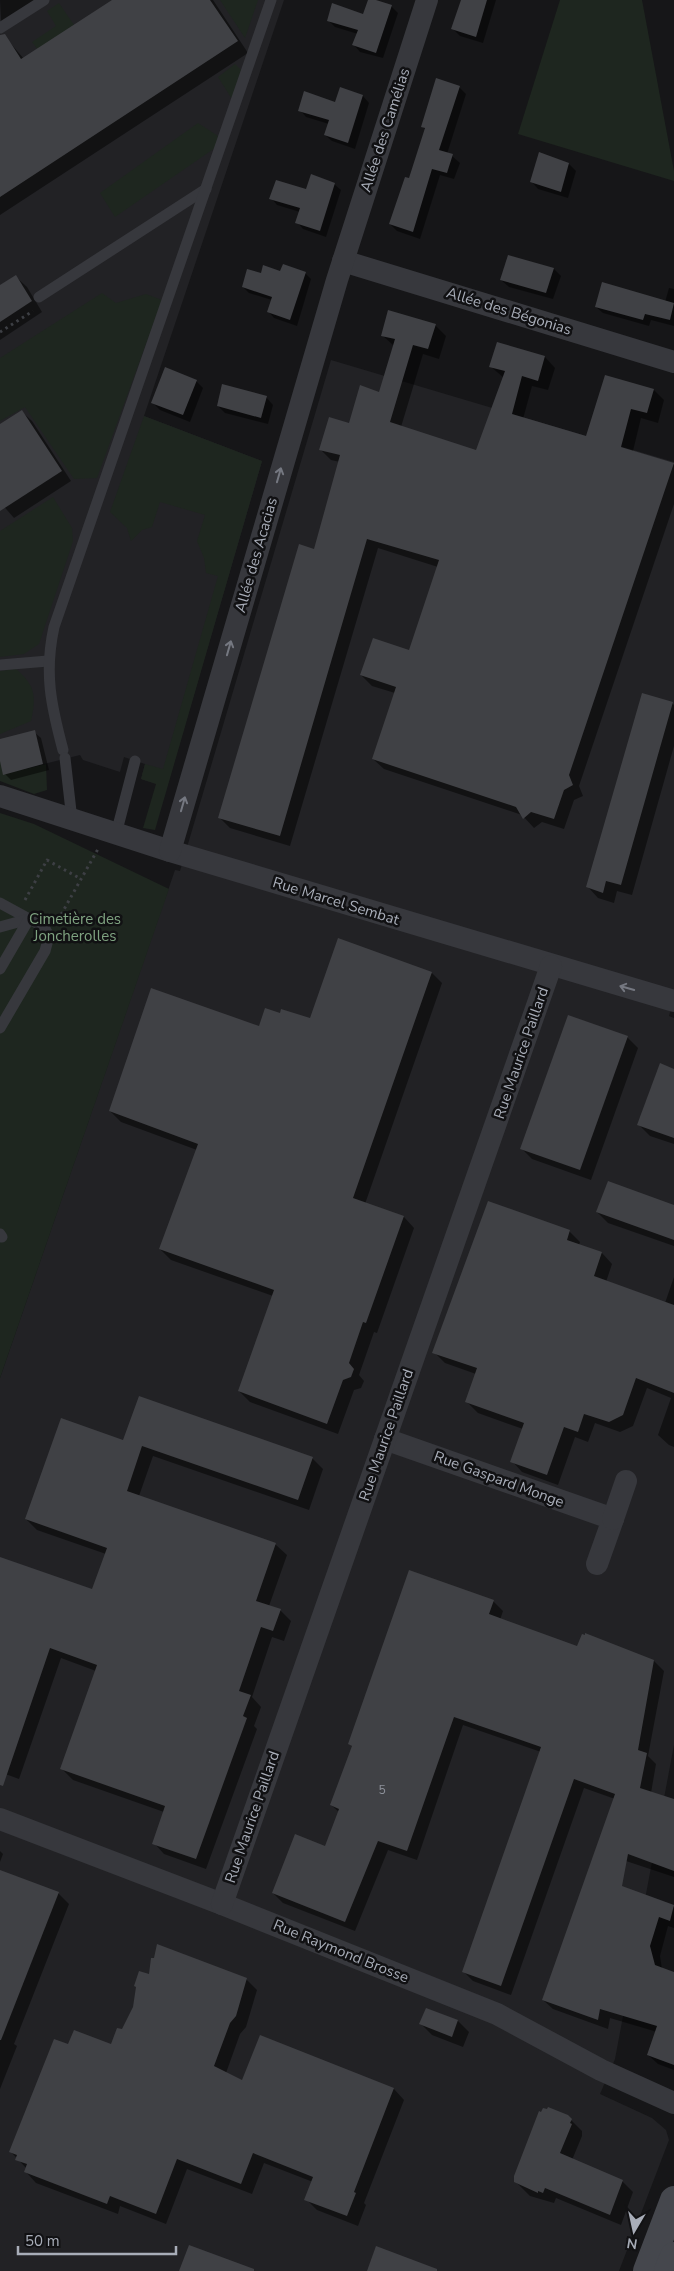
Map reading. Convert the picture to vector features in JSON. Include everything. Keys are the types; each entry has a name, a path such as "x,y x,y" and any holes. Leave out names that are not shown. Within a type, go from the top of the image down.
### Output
{"street":[{"name":"Allée des Camélias","path":"343,261 428,0"},
{"name":"Allée des Bégonias","path":"343,261 674,362"},
{"name":"Allée des Acacias","path":"170,850 343,261"},
{"name":"Rue Marcel Sembat","path":"0,796 112,833 551,966 674,1001"},
{"name":"Rue Maurice Paillard","path":"222,1904 551,966"},
{"name":"Rue Gaspard Monge","path":"385,1439 613,1520"},
{"path":"597,1564 626,1481"},
{"name":"Rue Raymond Brosse","path":"0,1819 222,1904 497,2014 602,2070 674,2103"},
{"path":"647,2271 674,2200"},
{"path":"668,2271 674,2256"}],"lane":[{"path":"0,28 44,0"},
{"path":"72,820 64,754 50,700 48,661 54,627 271,0"},
{"path":"39,297 206,189"},
{"path":"0,665 48,661"},
{"path":"112,833 136,761"},
{"path":"0,903 44,927 49,936 45,951 0,1028"},
{"path":"0,927 29,919"},
{"path":"0,969 29,919"}],"path":[{"path":"0,332 35,309 39,297"},
{"path":"49,936 81,879 112,833"},
{"path":"17,912 47,860 81,879"}],"shaded area":[{"path":"0,0 284,0 144,416 262,461 167,787 141,779 145,764 124,757 120,772 83,760 80,755 0,775"},
{"path":"331,360 674,462 674,997 669,1016 674,1018 674,1745 615,2059 600,2094 652,2118 666,2130 669,2140 619,2271 0,2271 0,1378 175,870 180,871"}],"green space":[{"path":"220,0 258,0 245,38"},
{"path":"560,0 642,0 674,171 674,181 518,134"},
{"path":"59,3 74,25 38,50 32,42 56,26 47,11"},
{"path":"235,64 241,70 232,99 218,77"},
{"path":"198,123 218,136 215,148 115,217 100,193"},
{"path":"102,293 116,303 146,294 162,300 97,478 74,479 25,407 0,421 0,358"},
{"path":"144,416 262,461 155,830 143,828 156,784 141,779 145,764 163,769 218,576 206,573 204,558 197,541 205,515 160,502 152,527 142,530 131,541 127,528 110,512"},
{"path":"53,497 72,528 73,541 39,644 24,654 0,657 0,531"},
{"path":"16,669 23,675 33,692 34,705 31,721 0,734 0,671"},
{"path":"0,758 4,774 46,764 47,790 34,794 0,781"},
{"name":"Cimetière des Joncherolles","path":"0,813 34,824 169,889 0,1378"}],"building":[{"path":"112,0 210,0 238,41 0,197 0,35 5,34 21,59"},
{"path":"368,0 376,0 392,5 376,53 352,45 358,30 327,21 332,3 363,14"},
{"path":"461,0 487,0 476,37 451,29"},
{"path":"436,78 460,86 439,150 453,154 447,173 432,169 413,232 389,224 405,177 409,178 425,128 421,127"},
{"path":"340,87 363,95 348,143 324,135 329,120 298,111 304,91 335,102"},
{"path":"539,152 569,163 561,192 530,182"},
{"path":"311,174 335,183 320,231 295,223 300,208 269,199 276,180 306,189"},
{"path":"508,255 554,268 546,293 500,280"},
{"path":"283,264 306,272 290,320 267,312 272,297 242,287 247,269 261,273 263,265 280,271"},
{"path":"16,275 32,301 0,322 0,285"},
{"path":"602,282 674,303 670,320 645,314 643,320 595,307"},
{"path":"388,310 436,324 428,349 413,345 390,422 476,450 505,371 489,367 497,342 545,356 538,381 522,376 512,414 586,436 605,375 654,389 647,413 631,409 621,447 674,463 569,775 573,785 564,790 554,819 531,812 523,819 516,807 372,759 396,687 360,675 373,638 409,650 439,560 367,539 280,836 218,818 299,544 314,549 340,455 319,450 329,417 349,423 360,385 379,392 395,339 381,336"},
{"path":"165,367 197,380 183,415 151,403"},
{"path":"222,384 267,396 261,418 217,406"},
{"path":"22,410 62,471 0,511 0,424"},
{"path":"642,693 673,702 621,885 606,881 603,893 586,887"},
{"path":"35,730 43,764 3,775 0,761 0,739"},
{"path":"338,938 432,972 353,1198 404,1216 366,1323 363,1322 349,1363 354,1369 351,1377 343,1380 327,1424 238,1391 274,1290 159,1249 198,1144 109,1111 151,988 259,1026 265,1008 280,1013 281,1009 310,1018"},
{"path":"568,1015 628,1036 580,1170 520,1149"},
{"path":"660,1063 674,1069 674,1138 637,1125"},
{"path":"608,1181 674,1205 674,1240 596,1212"},
{"path":"488,1201 570,1230 567,1240 602,1252 594,1276 674,1305 674,1393 636,1378 623,1415 609,1422 584,1414 578,1432 564,1427 547,1475 510,1462 524,1423 465,1402 477,1368 432,1353"},
{"path":"139,1396 313,1457 298,1500 142,1446 127,1491 276,1543 256,1601 281,1609 273,1631 261,1627 239,1691 251,1695 243,1716 247,1718 196,1859 152,1844 165,1806 60,1769 97,1665 50,1648 3,1786 0,1785 0,1557 92,1589 107,1548 25,1519 61,1418 123,1440"},
{"path":"409,1570 494,1600 489,1614 577,1646 582,1634 585,1635 585,1633 654,1660 638,1750 647,1753 640,1788 674,1799 674,1871 628,1854 622,1886 674,1905 670,1921 659,1917 650,1946 655,1965 674,1972 674,2065 647,2055 657,2026 600,2009 598,2020 542,2000 615,1794 574,1779 501,1986 462,1972 541,1747 454,1717 407,1851 378,1841 345,1922 272,1893 295,1834 325,1846 339,1809 330,1805 352,1746 348,1744"},
{"path":"0,1870 59,1892 1,2040 0,2040"},
{"path":"157,1944 247,1978 236,2016 230,2023 214,2066 242,2080 260,2035 394,2088 354,2192 356,2193 347,2216 304,2200 313,2177 253,2153 241,2184 177,2159 156,2214 110,2196 107,2204 24,2172 27,2164 15,2160 17,2155 9,2152 54,2039 68,2044 74,2030 111,2044 117,2028 122,2029 133,2007 136,1987 134,1986 139,1971 149,1974 151,1958 154,1958"},
{"path":"426,2008 458,2020 452,2037 419,2024"},
{"path":"548,2107 568,2115 572,2119 570,2123 572,2124 560,2153 623,2180 610,2215 545,2188 543,2193 538,2191 538,2193 514,2182 514,2176 539,2111 541,2112 543,2108 547,2109"},
{"path":"189,2245 254,2269 254,2271 179,2271"},
{"path":"376,2246 437,2269 437,2271 367,2271"}]}
